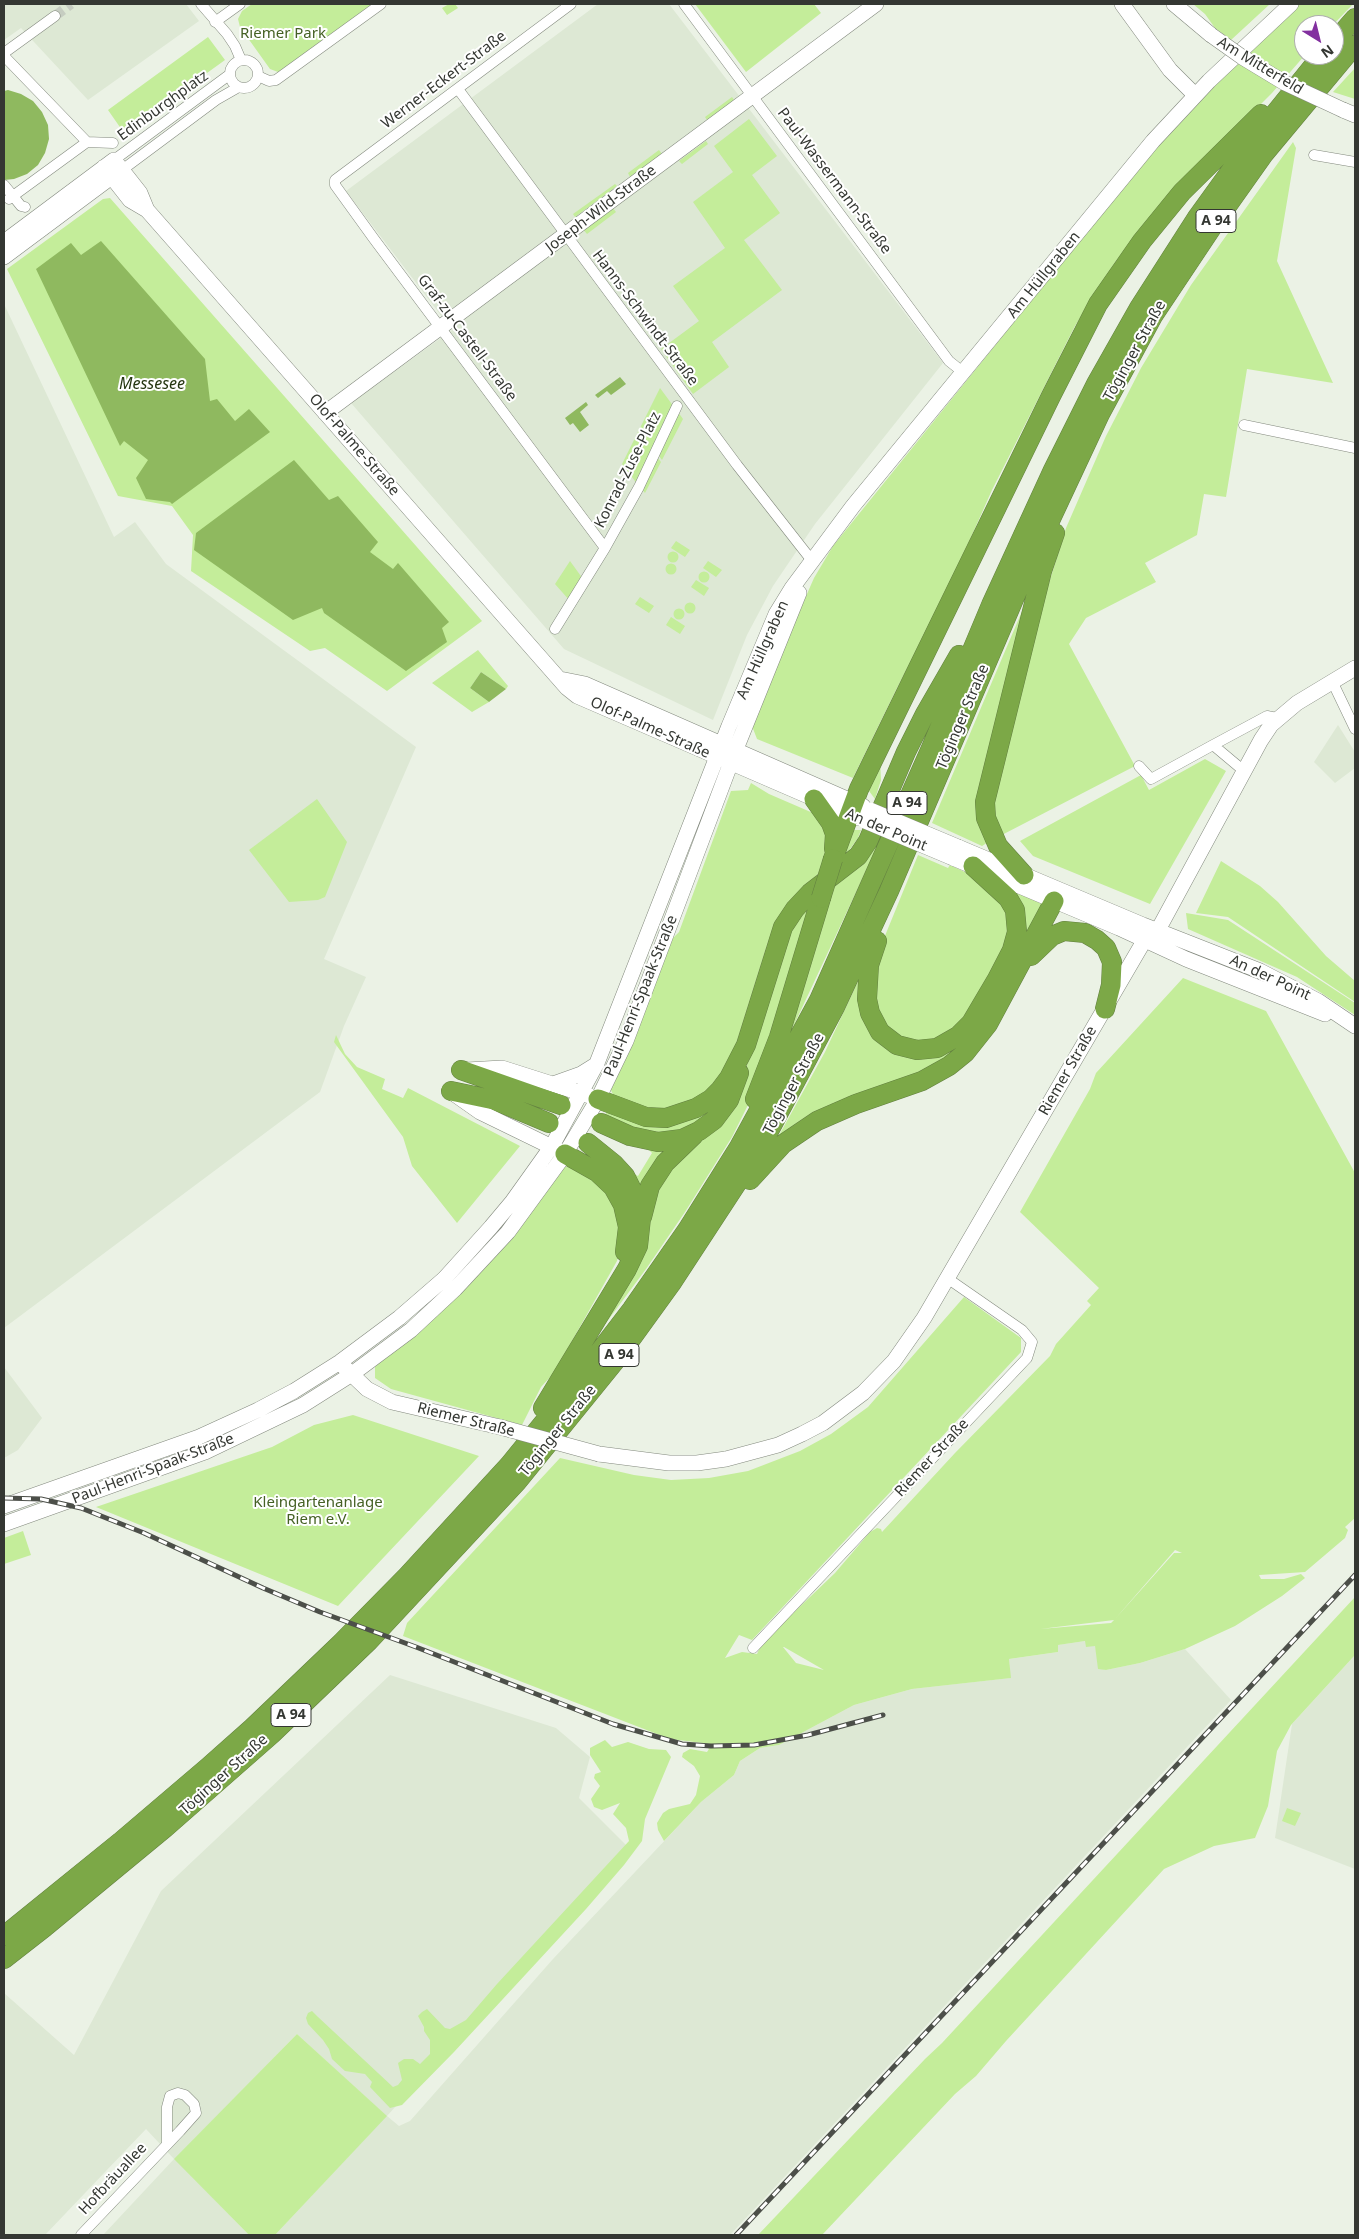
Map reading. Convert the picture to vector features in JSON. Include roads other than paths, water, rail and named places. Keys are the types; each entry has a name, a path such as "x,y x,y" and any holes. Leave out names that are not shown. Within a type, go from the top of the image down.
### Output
{"highway":[{"path":"1344,31 1355,18"},
{"name":"Töginger Straße","path":"4,1959 158,1834 264,1740 362,1648 498,1504 562,1427 671,1284 760,1148 835,1007 889,891 1020,585 1100,414 1153,316 1264,154 1355,46"},
{"path":"833,859 860,812 859,789 1042,413 1098,304 1142,241 1182,192 1311,65"},
{"name":"Töginger Straße","path":"4,1936 120,1842 284,1699 407,1576 509,1465 566,1396 632,1309 687,1230 739,1147 820,1000 931,748 991,605 1053,470 1096,384 1139,308 1198,216 1250,144 1314,65"},
{"path":"1024,874 998,846 986,818 985,802 1042,571 1060,518 1100,432 1100,414"},
{"path":"509,1465 617,1287 638,1246 641,1218 650,1186 665,1163 699,1131 714,1120 729,1100 783,927 795,909 810,893 858,856 868,841 906,752 925,714 991,605"},
{"path":"739,1147 747,1117 779,1037 833,859 835,834 831,823 814,799"},
{"path":"889,891 886,916 869,965 866,990 868,1008 880,1032 897,1045 917,1050 937,1048 958,1036 971,1023 1007,961 1017,932 1015,910 1008,898 973,866"},
{"path":"712,1222 738,1197 758,1170 783,1144 817,1120 856,1104 922,1082 949,1066 965,1053 988,1024 1016,971 1052,893"},
{"path":"1016,971 1052,936 1064,931 1084,933 1100,942 1109,953 1112,962 1111,986 1105,1009"},
{"path":"590,1096 646,1117 666,1118 678,1115 696,1108 711,1099 729,1078 746,1046"},
{"path":"461,1070 561,1104"},
{"path":"451,1091 494,1100 550,1123"},
{"path":"601,1123 630,1136 658,1142 682,1139 699,1131"},
{"path":"588,1143 614,1164 625,1176 640,1206 641,1218"},
{"path":"559,1150 597,1172 613,1187 623,1205 628,1227 625,1256 617,1287"}],"main road":[{"name":"Joseph-Wild-Straße","path":"326,413 876,4"},
{"path":"1122,4 1170,70 1195,95"},
{"name":"Am Mitterfeld","path":"1174,4 1211,35 1242,57 1285,83 1349,113"},
{"name":"Am Hüllgraben","path":"726,753 776,614 792,588 853,506 1154,140 1195,95 1291,4"},
{"path":"4,242 113,169"},
{"path":"4,257 113,169"},
{"name":"Olof-Palme-Straße","path":"113,169 140,193 147,210 560,679 585,684 726,753"},
{"path":"1142,937 1158,930 1261,740 1277,718 1297,703 1355,668"},
{"name":"An der Point","path":"726,753 814,799 860,812"},
{"name":"An der Point","path":"726,753 956,853 1024,874 1052,893"},
{"name":"Paul-Henri-Spaak-Straße","path":"590,1096 597,1063 726,753"},
{"name":"Paul-Henri-Spaak-Straße","path":"4,1524 205,1452 303,1405 352,1374 411,1330 456,1289 508,1232 590,1096 626,1041 726,753"},
{"name":"An der Point","path":"956,853 973,866 1052,893 1122,923 1142,937 1249,986 1353,1024"},
{"name":"An der Point","path":"1122,923 1158,930 1260,971 1318,1001 1353,1024"},
{"name":"An der Point","path":"1158,930 1163,938 1235,968 1309,1008"},
{"name":"Riemer Straße","path":"340,1362 371,1392 392,1402 500,1427 599,1454 653,1462 697,1463 752,1453 802,1434 842,1410 863,1393 883,1373 919,1325 1105,1009 1142,937"},
{"path":"632,976 648,982"},
{"path":"553,1084 581,1074 597,1063"},
{"path":"461,1070 502,1068 590,1096"},
{"path":"451,1091 480,1112 559,1150"},
{"name":"Paul-Henri-Spaak-Straße","path":"4,1506 199,1438 258,1410 340,1362 399,1318 444,1278 559,1150"}],"street":[{"path":"201,4 235,46 241,60"},
{"path":"215,22 240,4"},
{"path":"258,76 269,81 276,80 381,4"},
{"name":"Werner-Eckert-Straße","path":"334,180 571,4"},
{"name":"Paul-Wassermann-Straße","path":"684,4 949,361 964,373"},
{"path":"55,16 4,55 87,142"},
{"path":"241,60 249,61 254,65 258,76 256,82 250,88 238,88 232,82 229,75 232,67 241,60"},
{"name":"Edinburghplatz","path":"113,169 229,75"},
{"name":"Edinburghplatz","path":"113,169 216,100 238,88"},
{"name":"Hanns-Schwindt-Straße","path":"458,89 565,236 758,493 813,562"},
{"path":"11,198 87,142 113,143"},
{"path":"1314,155 1355,162"},
{"name":"Graf-zu-Castell-Straße","path":"334,180 335,185 440,329 579,512"},
{"path":"4,186 11,198 25,207"},
{"name":"Konrad-Zuse-Platz","path":"555,629 605,548 656,455 678,406"},
{"path":"1244,425 1355,448"},
{"name":"Konrad-Zuse-Platz","path":"579,512 605,548"},
{"path":"1332,681 1355,729"},
{"path":"1139,766 1152,779 1267,716 1277,718"},
{"path":"1213,745 1244,771"},
{"name":"Riemer Straße","path":"753,1648 1027,1358 1032,1342 1022,1330 947,1278"},
{"name":"Hofbräuallee","path":"81,2235 167,2144 196,2113 194,2104 185,2095 178,2093 170,2096 167,2106 167,2144"}],"water":[{"path":"8,90 21,94 33,101 42,112 48,125 49,139 45,153 38,165 27,174 14,179 4,180 4,91"},
{"name":"Messesee","path":"101,241 205,359 210,401 217,399 235,421 249,409 270,432 172,504 170,502 146,499 136,478 148,460 124,441 120,446 36,269 71,243 81,255"},
{"path":"620,377 626,384 611,395 607,391 598,398 595,395"},
{"path":"586,402 588,405 580,412 589,425 580,432 573,423 570,425 565,418"},
{"path":"294,460 329,500 338,496 378,542 370,552 393,569 398,563 449,622 442,628 447,642 406,671 324,613 322,608 293,620 194,550 196,533"},
{"path":"481,672 506,689 489,702 470,688"}],"tunnel":[{"path":"55,16 71,4"}],"railway":[{"path":"4,1498 41,1499 81,1508 144,1533 320,1612 416,1647 613,1724 682,1744 711,1746 754,1745 808,1735 883,1715"},
{"path":"736,2235 1355,1575"}],"park label":[{"name":"Riemer Park","path":"283,34"},
{"name":"Kleingartenanlage Riem e.V.","path":"318,1512"}]}
